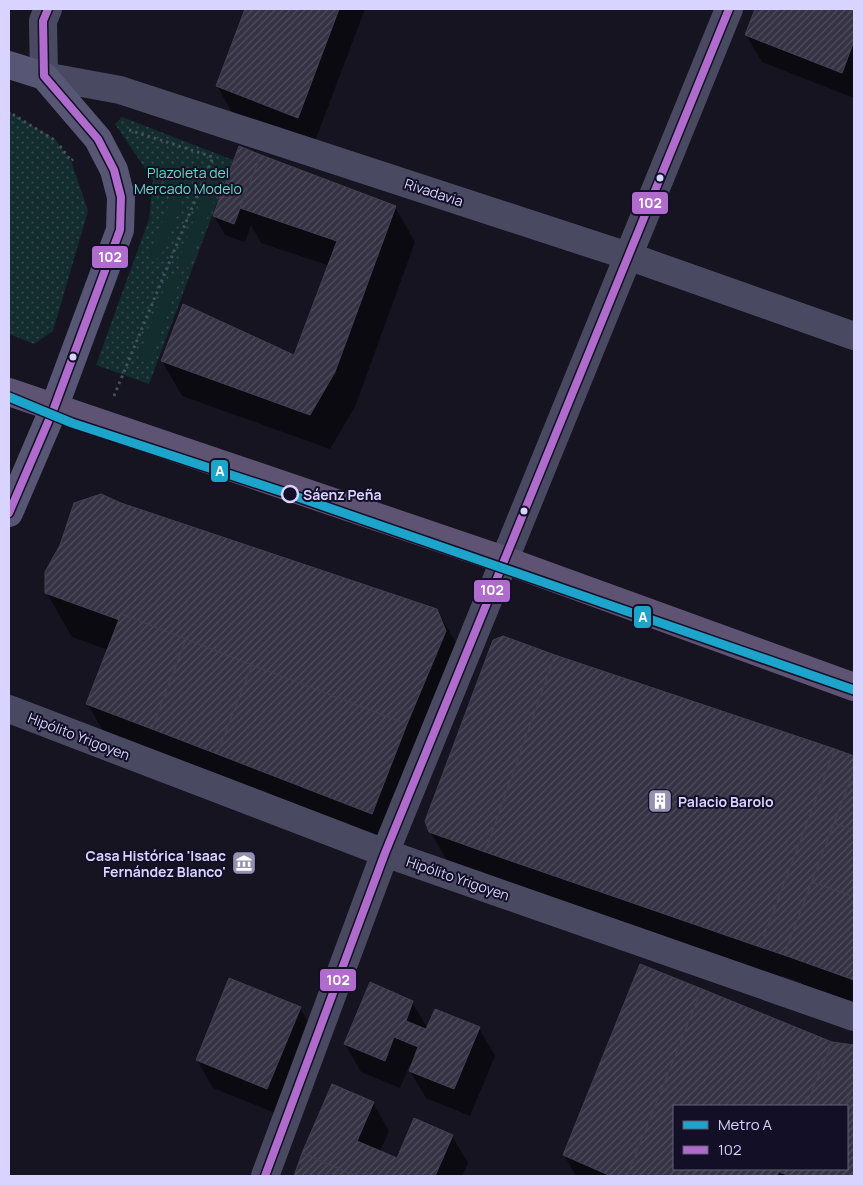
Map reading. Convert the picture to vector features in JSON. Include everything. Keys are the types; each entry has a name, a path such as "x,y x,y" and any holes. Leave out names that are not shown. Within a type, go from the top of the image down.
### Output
{"main road":[{"path":"9,392 504,560 854,687"}],"street":[{"path":"9,513 54,408 120,230 121,197 114,170 98,139 44,76 43,21 48,9"},
{"path":"265,1176 385,853 729,9"},
{"name":"Rivadavia","path":"9,65 44,76 120,90 628,256 854,336"},
{"name":"Hipólito Yrigoyen","path":"9,709 385,853 854,1017"}],"path":[{"path":"101,424 213,157 129,130"}],"green space":[{"path":"9,112 55,139 71,161 88,211 53,331 34,344 9,334"},
{"name":"Plazoleta del Mercado Modelo","path":"122,117 233,160 149,384 96,365 149,219 153,180 115,124"},
{"path":"163,161 193,173 160,259 150,255 172,196"},
{"path":"209,177 221,182 188,268 178,264"},
{"path":"170,273 181,277 149,364 138,360"}],"building":[{"path":"245,9 339,9 298,118 216,86"},
{"path":"755,9 854,9 854,41 842,73 745,35"},
{"path":"239,146 261,155 234,224 213,216"},
{"path":"261,155 396,206 335,372 310,415 161,361 183,304 294,355 337,241 240,208"},
{"path":"101,494 121,503 437,609 446,631 407,724 45,593 45,572 60,545 74,503"},
{"path":"121,614 186,639 152,729 86,704"},
{"path":"503,636 555,655 485,852 429,832 425,821 493,640"},
{"path":"186,639 252,665 217,754 152,729"},
{"name":"Palacio Barolo","path":"555,655 835,749 760,947 485,852"},
{"path":"252,665 407,724 372,814 217,754"},
{"path":"835,749 854,756 854,770 784,955 760,947"},
{"path":"854,770 854,830 834,823"},
{"path":"834,823 854,830 854,897 812,882"},
{"path":"812,882 854,897 854,980 784,955"},
{"path":"640,964 702,989 627,1176 611,1176 563,1155"},
{"path":"229,978 301,1007 267,1089 196,1060"},
{"path":"370,982 413,1001 406,1021 426,1029 435,1009 480,1027 454,1089 409,1071 418,1047 394,1037 385,1061 344,1044"},
{"path":"702,989 832,1042 806,1105 673,1105 673,1170 780,1170 777,1176 627,1176"},
{"path":"832,1042 854,1045 854,1085 845,1105 806,1105"},
{"path":"332,1084 374,1102 357,1141 397,1158 414,1118 453,1135 435,1176 356,1176 302,1153"},
{"path":"854,1085 854,1176 814,1176 817,1170 848,1170 848,1105 845,1105"},
{"path":"302,1153 356,1176 294,1176"},
{"path":"780,1170 817,1170 814,1176 790,1176 779,1172"}],"metro line":[{"name":"A","path":"9,397 72,423 289,494 854,690"}],"transit line":[{"name":"102","path":"9,513 54,408 120,230 121,197 114,170 98,139 44,76 43,21 48,9"},
{"name":"102","path":"265,1176 385,853 729,9"}],"place":[{"name":"Sáenz Peña","path":"290,494"},
{"name":"Palacio Barolo","path":"660,801"},
{"name":"Casa Histórica 'Isaac Fernández Blanco'","path":"244,863"}]}
